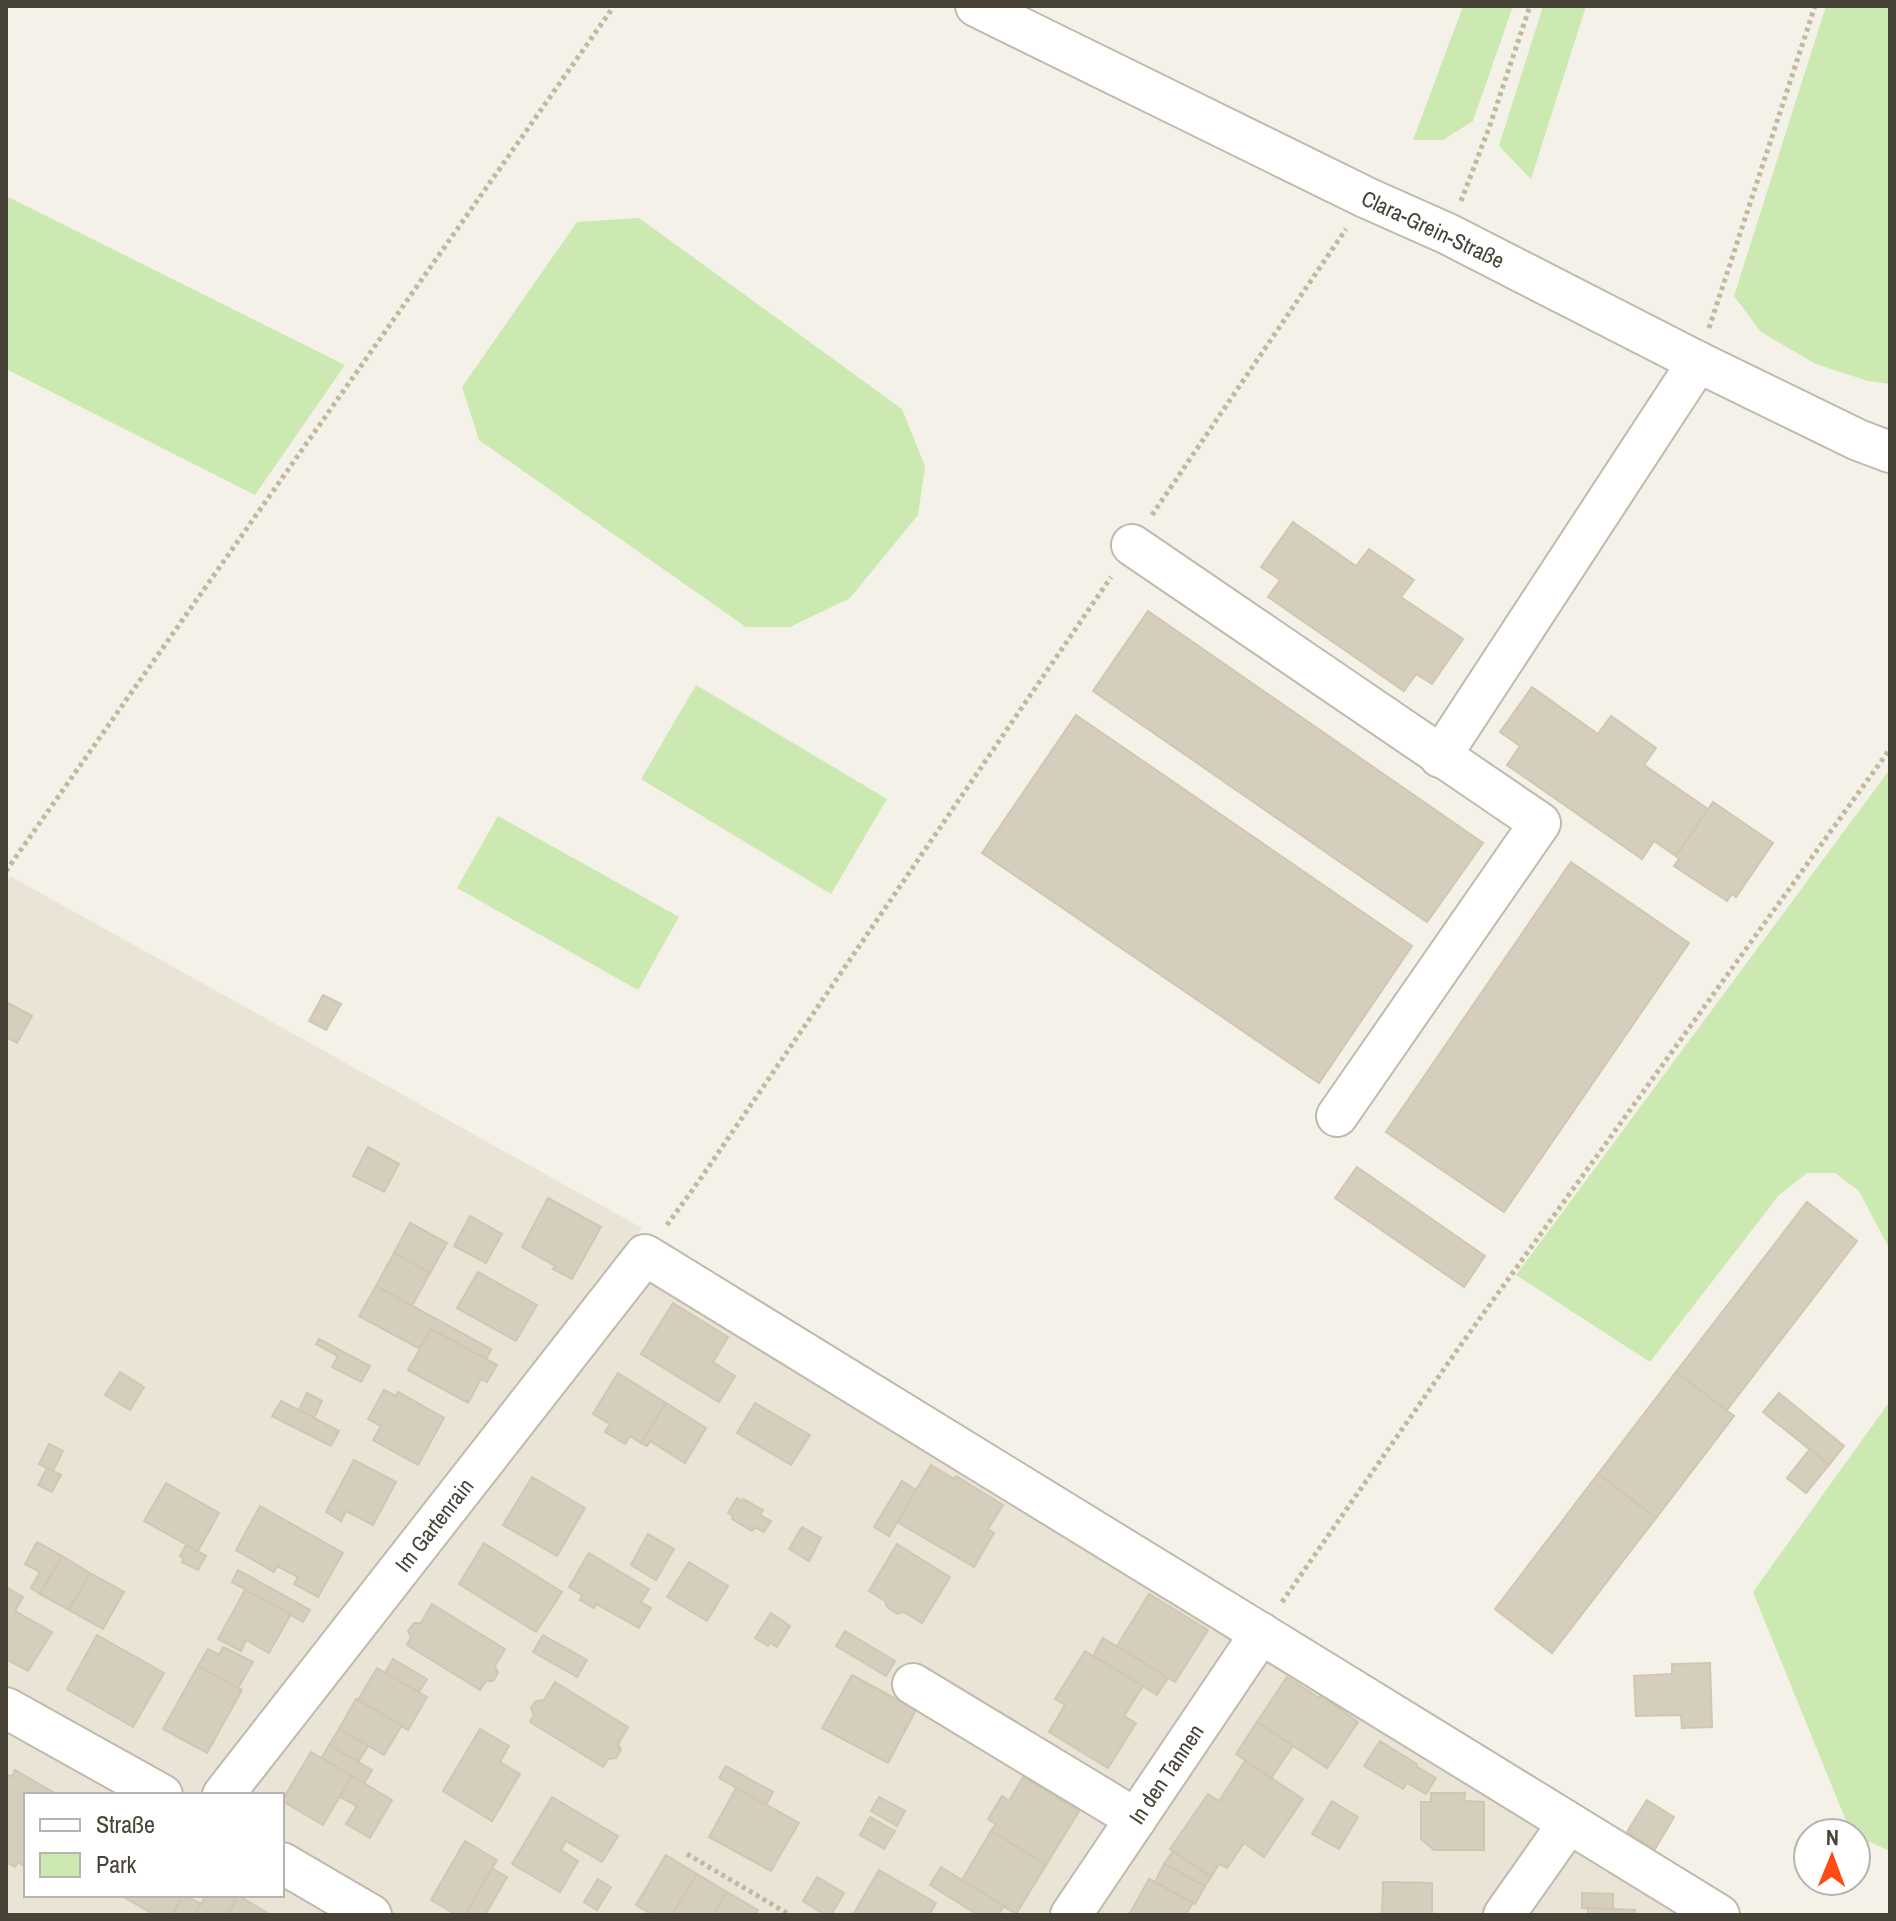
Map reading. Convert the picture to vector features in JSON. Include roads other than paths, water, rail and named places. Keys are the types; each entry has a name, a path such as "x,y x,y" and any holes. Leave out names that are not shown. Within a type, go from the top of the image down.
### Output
{"street":[{"name":"Clara-Grein-Straße","path":"976,6 1367,198 1448,234 1698,362 1858,440 1890,452"},
{"path":"1440,757 1698,362"},
{"path":"1132,545 1540,823 1337,1116"},
{"name":"Im Gartenrain","path":"225,1793 645,1255 1261,1633"},
{"path":"1261,1633 1719,1915"},
{"name":"In den Tannen","path":"1071,1915 1261,1633"},
{"path":"913,1684 1136,1819"},
{"path":"6,1708 137,1789"},
{"path":"1504,1915 1568,1824"},
{"path":"284,1864 371,1915"}]}
